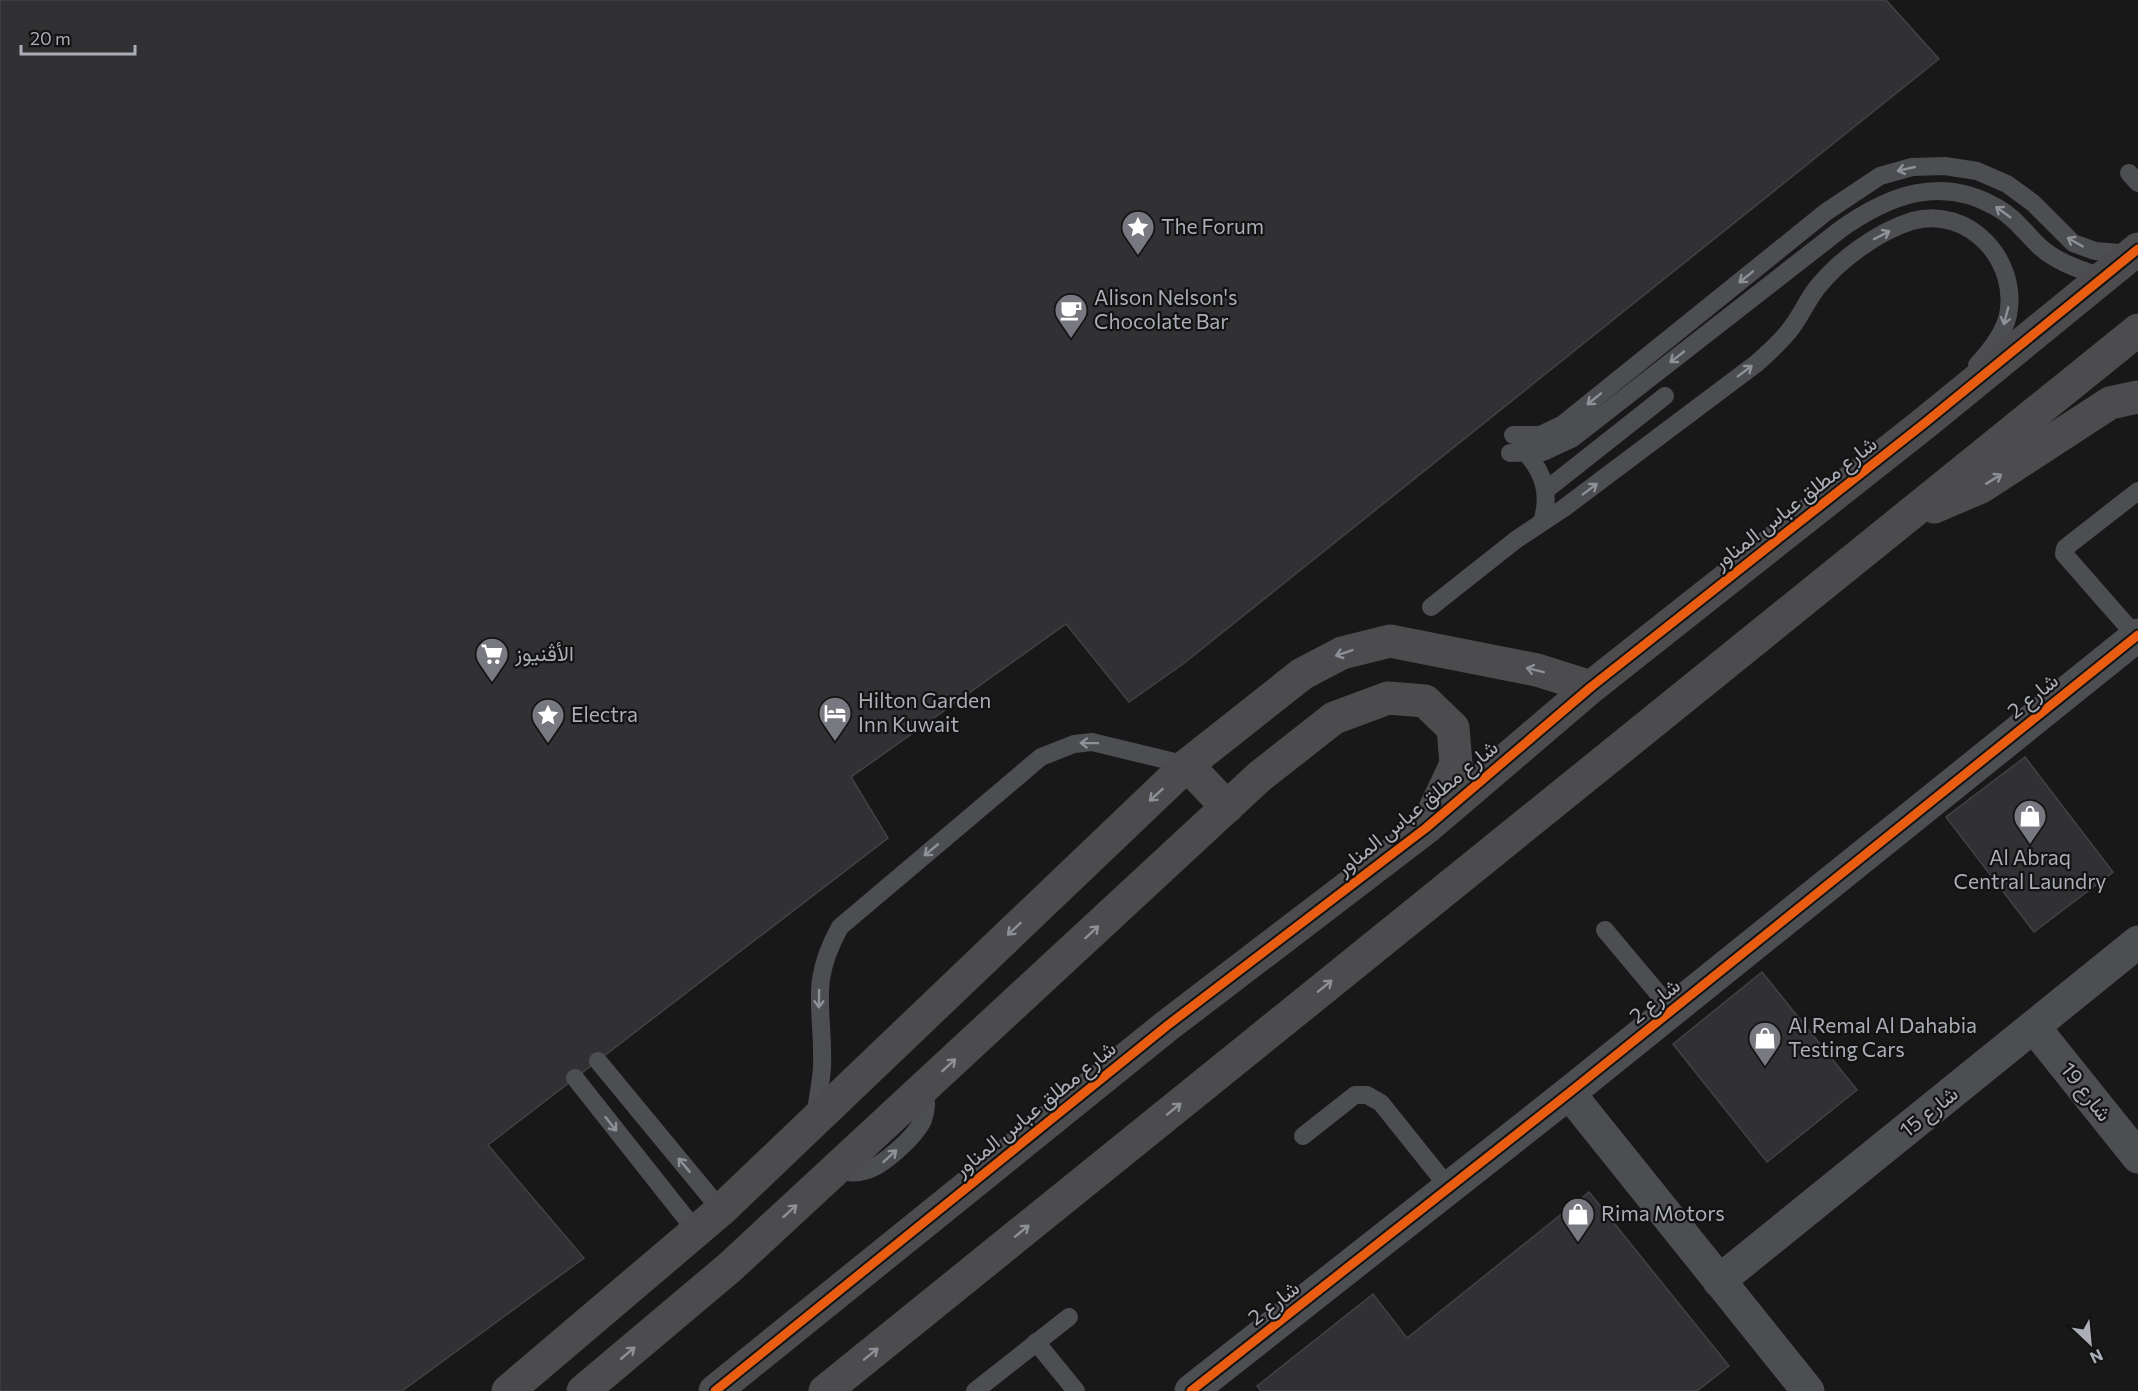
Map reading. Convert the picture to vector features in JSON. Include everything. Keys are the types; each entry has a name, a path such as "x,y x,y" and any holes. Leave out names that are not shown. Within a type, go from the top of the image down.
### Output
{"street":[{"name":"شارع مطلق عباس المناور","path":"715,1391 1168,1025 1426,828 1591,687 1926,422 2135,251"},
{"path":"825,1391 2138,330"},
{"path":"1902,519 1981,487 2110,403 2138,397"},
{"name":"شارع 2","path":"1191,1391 1569,1093 2137,635"},
{"path":"508,1391 721,1210 1187,765 1302,674 1342,653 1390,641 1537,670 1591,687"},
{"path":"583,1391 729,1268 837,1170 1259,777 1334,718 1388,698 1425,701 1453,728 1456,764 1426,828"},
{"path":"1187,765 1227,807"},
{"name":"شارع 15","path":"1719,1281 2138,942"},
{"name":"شارع 19","path":"2034,1027 2138,1157"},
{"path":"1569,1093 1808,1391"},
{"path":"721,1210 753,1245"},
{"path":"696,1231 729,1268"}],"lane":[{"path":"1517,447 1563,424 1827,212 1880,176 1912,167 1945,166 1977,171 2007,184 2033,204 2073,243 2095,251 2135,251"},
{"path":"1517,447 1543,452 1573,438 1841,229 1890,199 1917,192 1945,191 1972,196 1997,207 2055,258 2102,277"},
{"path":"1431,607 1517,539 1770,352 1792,326 1816,289 1851,255 1871,241 1903,225 1914,221 1937,219 1959,224 1979,235 1995,251 2005,271 2010,293 2008,316 1999,337 1926,422"},
{"path":"1546,490 1665,396"},
{"path":"1517,447 1536,465 1546,490 1542,522"},
{"path":"2137,635 2064,554 2065,548 2138,491"},
{"path":"814,1120 822,1067 818,997 821,972 828,949 840,927 1041,757 1056,749 1092,742 1187,765"},
{"path":"1605,930 1672,1010"},
{"path":"598,1061 721,1210"},
{"path":"575,1078 696,1231"},
{"path":"1303,1136 1355,1095 1366,1095 1381,1103 1449,1188"},
{"path":"975,1391 1069,1317"},
{"path":"1036,1342 1076,1391"}],"building":[{"name":"الأڤنيوز","path":"0,0 1886,0 1939,59 1183,664 1129,702 1066,624 851,777 888,838 488,1145 584,1258 402,1391 0,1391"},
{"name":"Al Abraq Central Laundry","path":"2025,757 2113,872 2034,932 1946,817"},
{"name":"Al Remal Al Dahabia Testing Cars","path":"1762,972 1857,1090 1767,1162 1673,1044"},
{"name":"Rima Motors","path":"1589,1192 1729,1366 1697,1391 1261,1391 1257,1386 1373,1294 1407,1338"}],"cycle path":[{"path":"715,1391 1168,1025 1426,828 1591,687 1926,422 2138,249"},
{"path":"1191,1391 1569,1093 2138,635"}],"place":[{"name":"The Forum","path":"1138,256"},
{"name":"Alison Nelson's Chocolate Bar","path":"1071,339"},
{"name":"الأڤنيوز","path":"492,683"},
{"name":"Hilton Garden Inn Kuwait","path":"835,742"},
{"name":"Electra","path":"548,744"},
{"name":"Al Abraq Central Laundry","path":"2030,845"},
{"name":"Al Remal Al Dahabia Testing Cars","path":"1765,1067"},
{"name":"Rima Motors","path":"1578,1243"}]}
